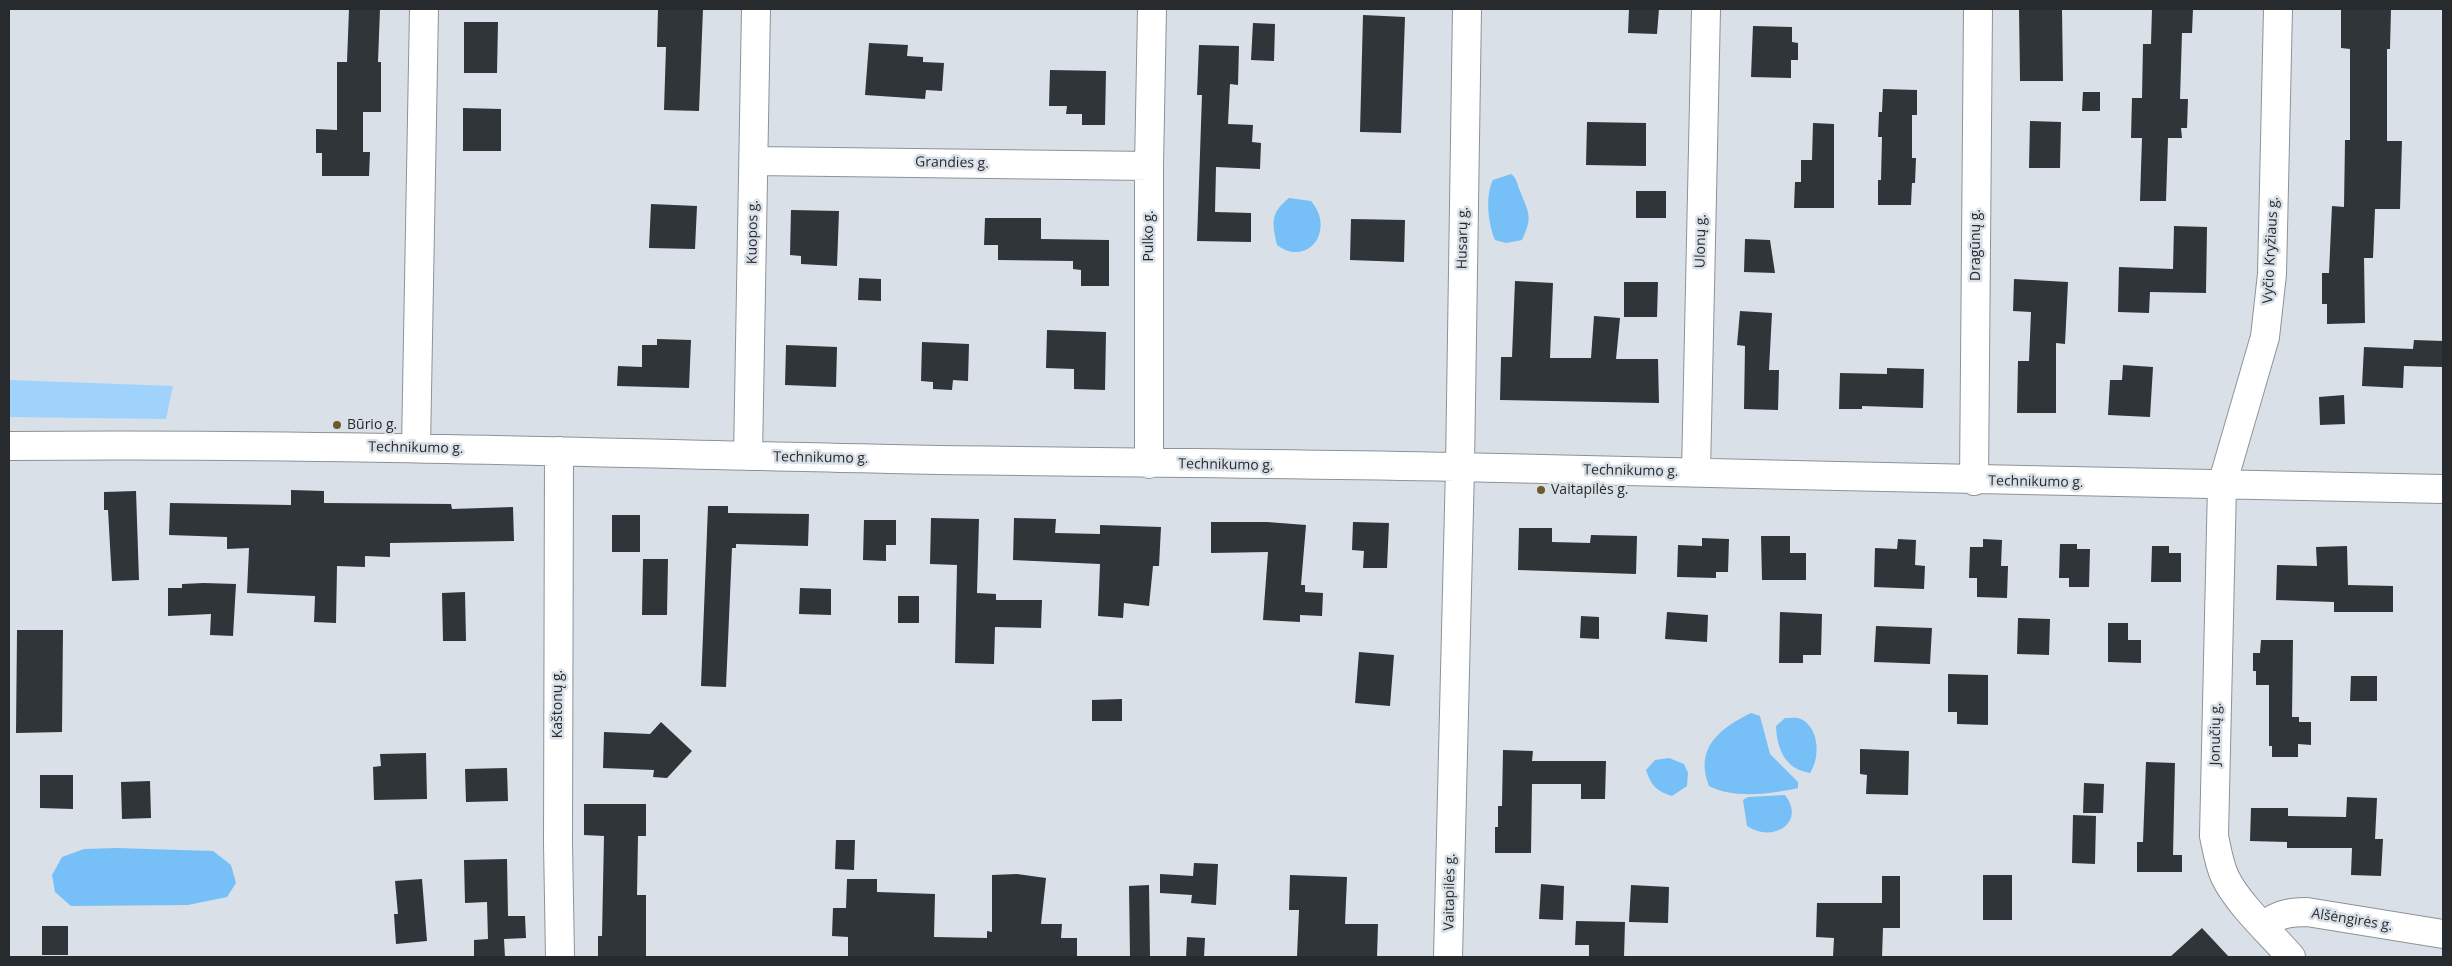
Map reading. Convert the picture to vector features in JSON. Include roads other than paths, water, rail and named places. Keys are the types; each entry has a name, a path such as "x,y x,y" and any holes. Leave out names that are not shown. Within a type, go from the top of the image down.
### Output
{"street":[{"path":"416,447 424,9"},
{"name":"Kuopos g.","path":"748,456 755,162 756,9"},
{"name":"Pulko g.","path":"1149,464 1149,166 1152,9"},
{"name":"Husarų g.","path":"1460,467 1467,9"},
{"name":"Ulonų g.","path":"1696,472 1706,9"},
{"name":"Dragūnų g.","path":"1974,481 1978,9"},
{"name":"Vyčio Kryžiaus g.","path":"2222,485 2265,337 2272,274 2278,9"},
{"name":"Grandies g.","path":"755,162 1149,166"},
{"name":"Technikumo g.","path":"9,446 202,444 416,447 748,456 1149,464 1460,467 1974,481 2443,489"},
{"name":"Kaštonų g.","path":"559,451 558,843 560,957"},
{"name":"Vaitapilės g.","path":"1448,957 1460,467"},
{"name":"Jonučių g.","path":"2222,485 2214,836 2218,860 2225,878 2240,899 2291,957"},
{"name":"Alšėngirės g.","path":"2264,925 2283,914 2308,912 2443,934"}],"place":[{"name":"Būrio g.","path":"337,425"},
{"name":"Vaitapilės g.","path":"1541,490"}]}
